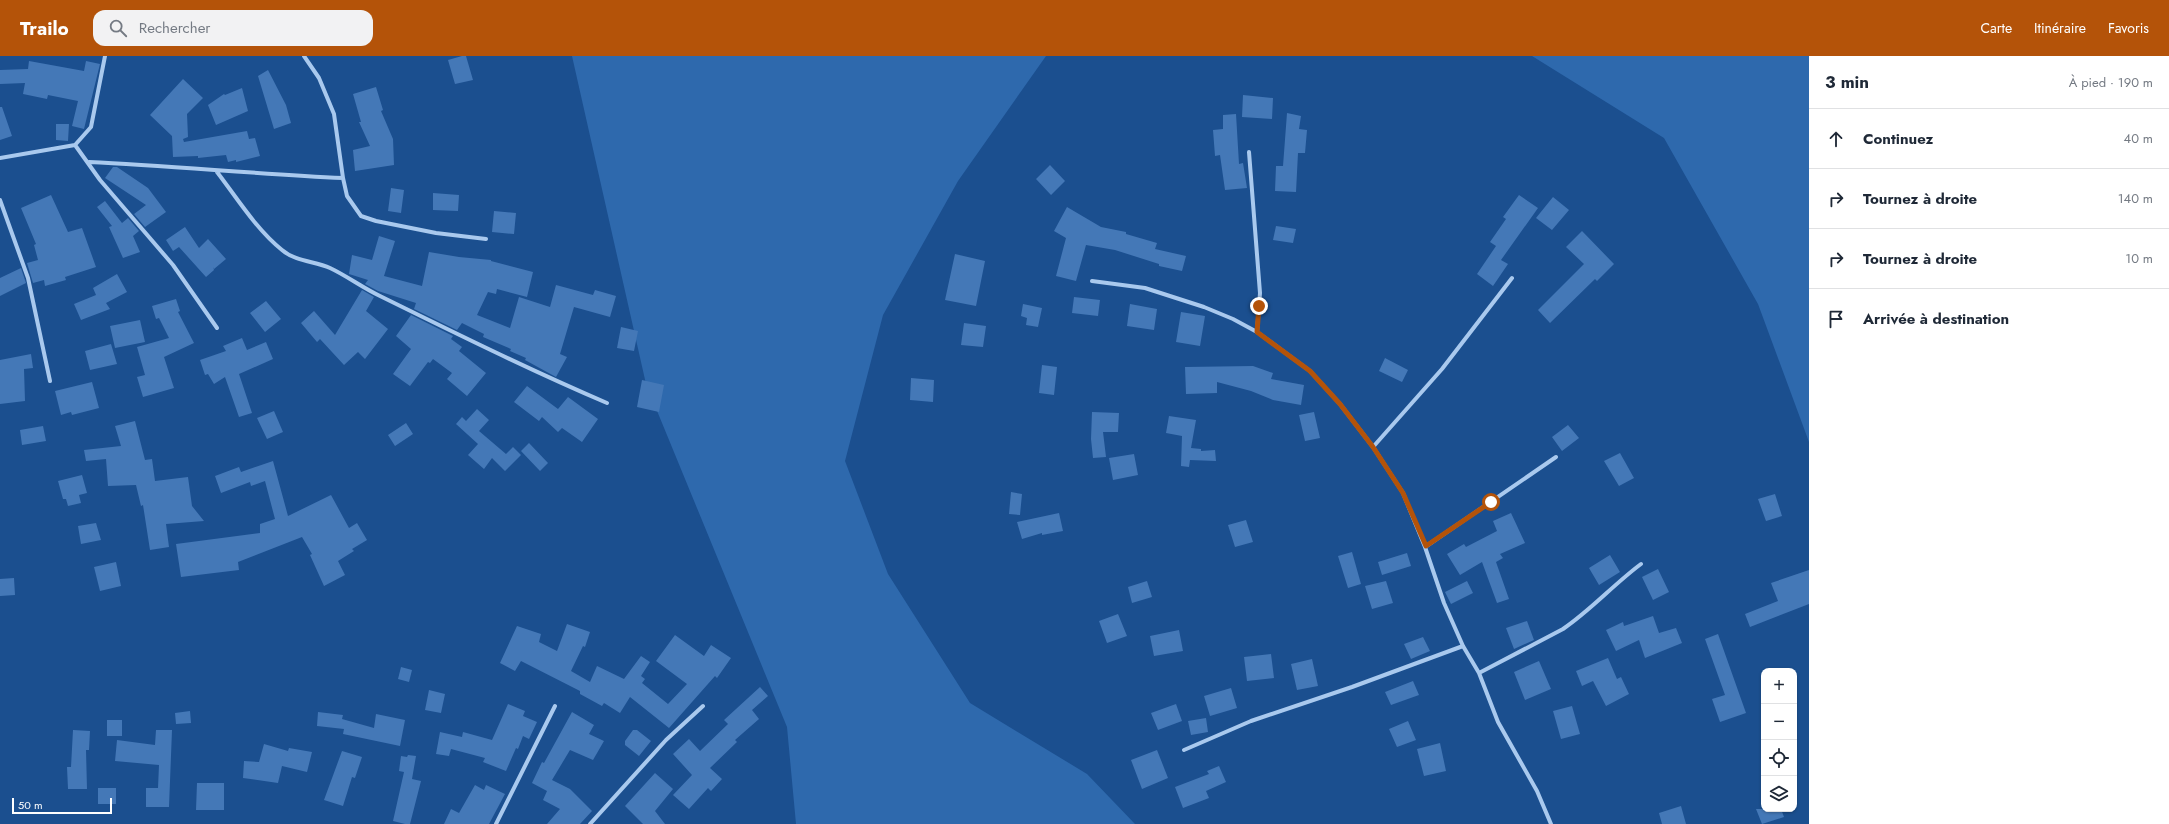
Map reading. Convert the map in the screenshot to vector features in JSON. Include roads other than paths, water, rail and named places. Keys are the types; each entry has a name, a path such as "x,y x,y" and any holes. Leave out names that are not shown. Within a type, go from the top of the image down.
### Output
{"street":[{"path":"0,158 75,144 91,127 105,56"},
{"path":"304,56 319,78 334,114 347,196 361,216 376,222 428,232 486,239"},
{"path":"75,144 100,180 173,265 217,328"},
{"path":"1249,152 1260,293 1257,332"},
{"path":"88,162 154,165 216,172 343,178"},
{"path":"216,172 260,229 283,251 300,260 329,268 358,285 474,343 536,373 607,403"},
{"path":"0,200 28,278 50,381"},
{"path":"1373,447 1442,369 1512,278"},
{"path":"1092,281 1146,288 1204,307 1257,332 1310,371 1340,404 1373,447 1403,493 1426,546 1444,603 1463,646 1478,673 1498,722 1537,791 1551,824"},
{"path":"1426,546 1556,457"},
{"path":"1478,673 1563,629 1576,620 1623,577 1641,564"},
{"path":"1184,750 1251,721 1352,687 1463,646"},
{"path":"496,824 555,706"},
{"path":"590,824 660,745 703,706"}]}
